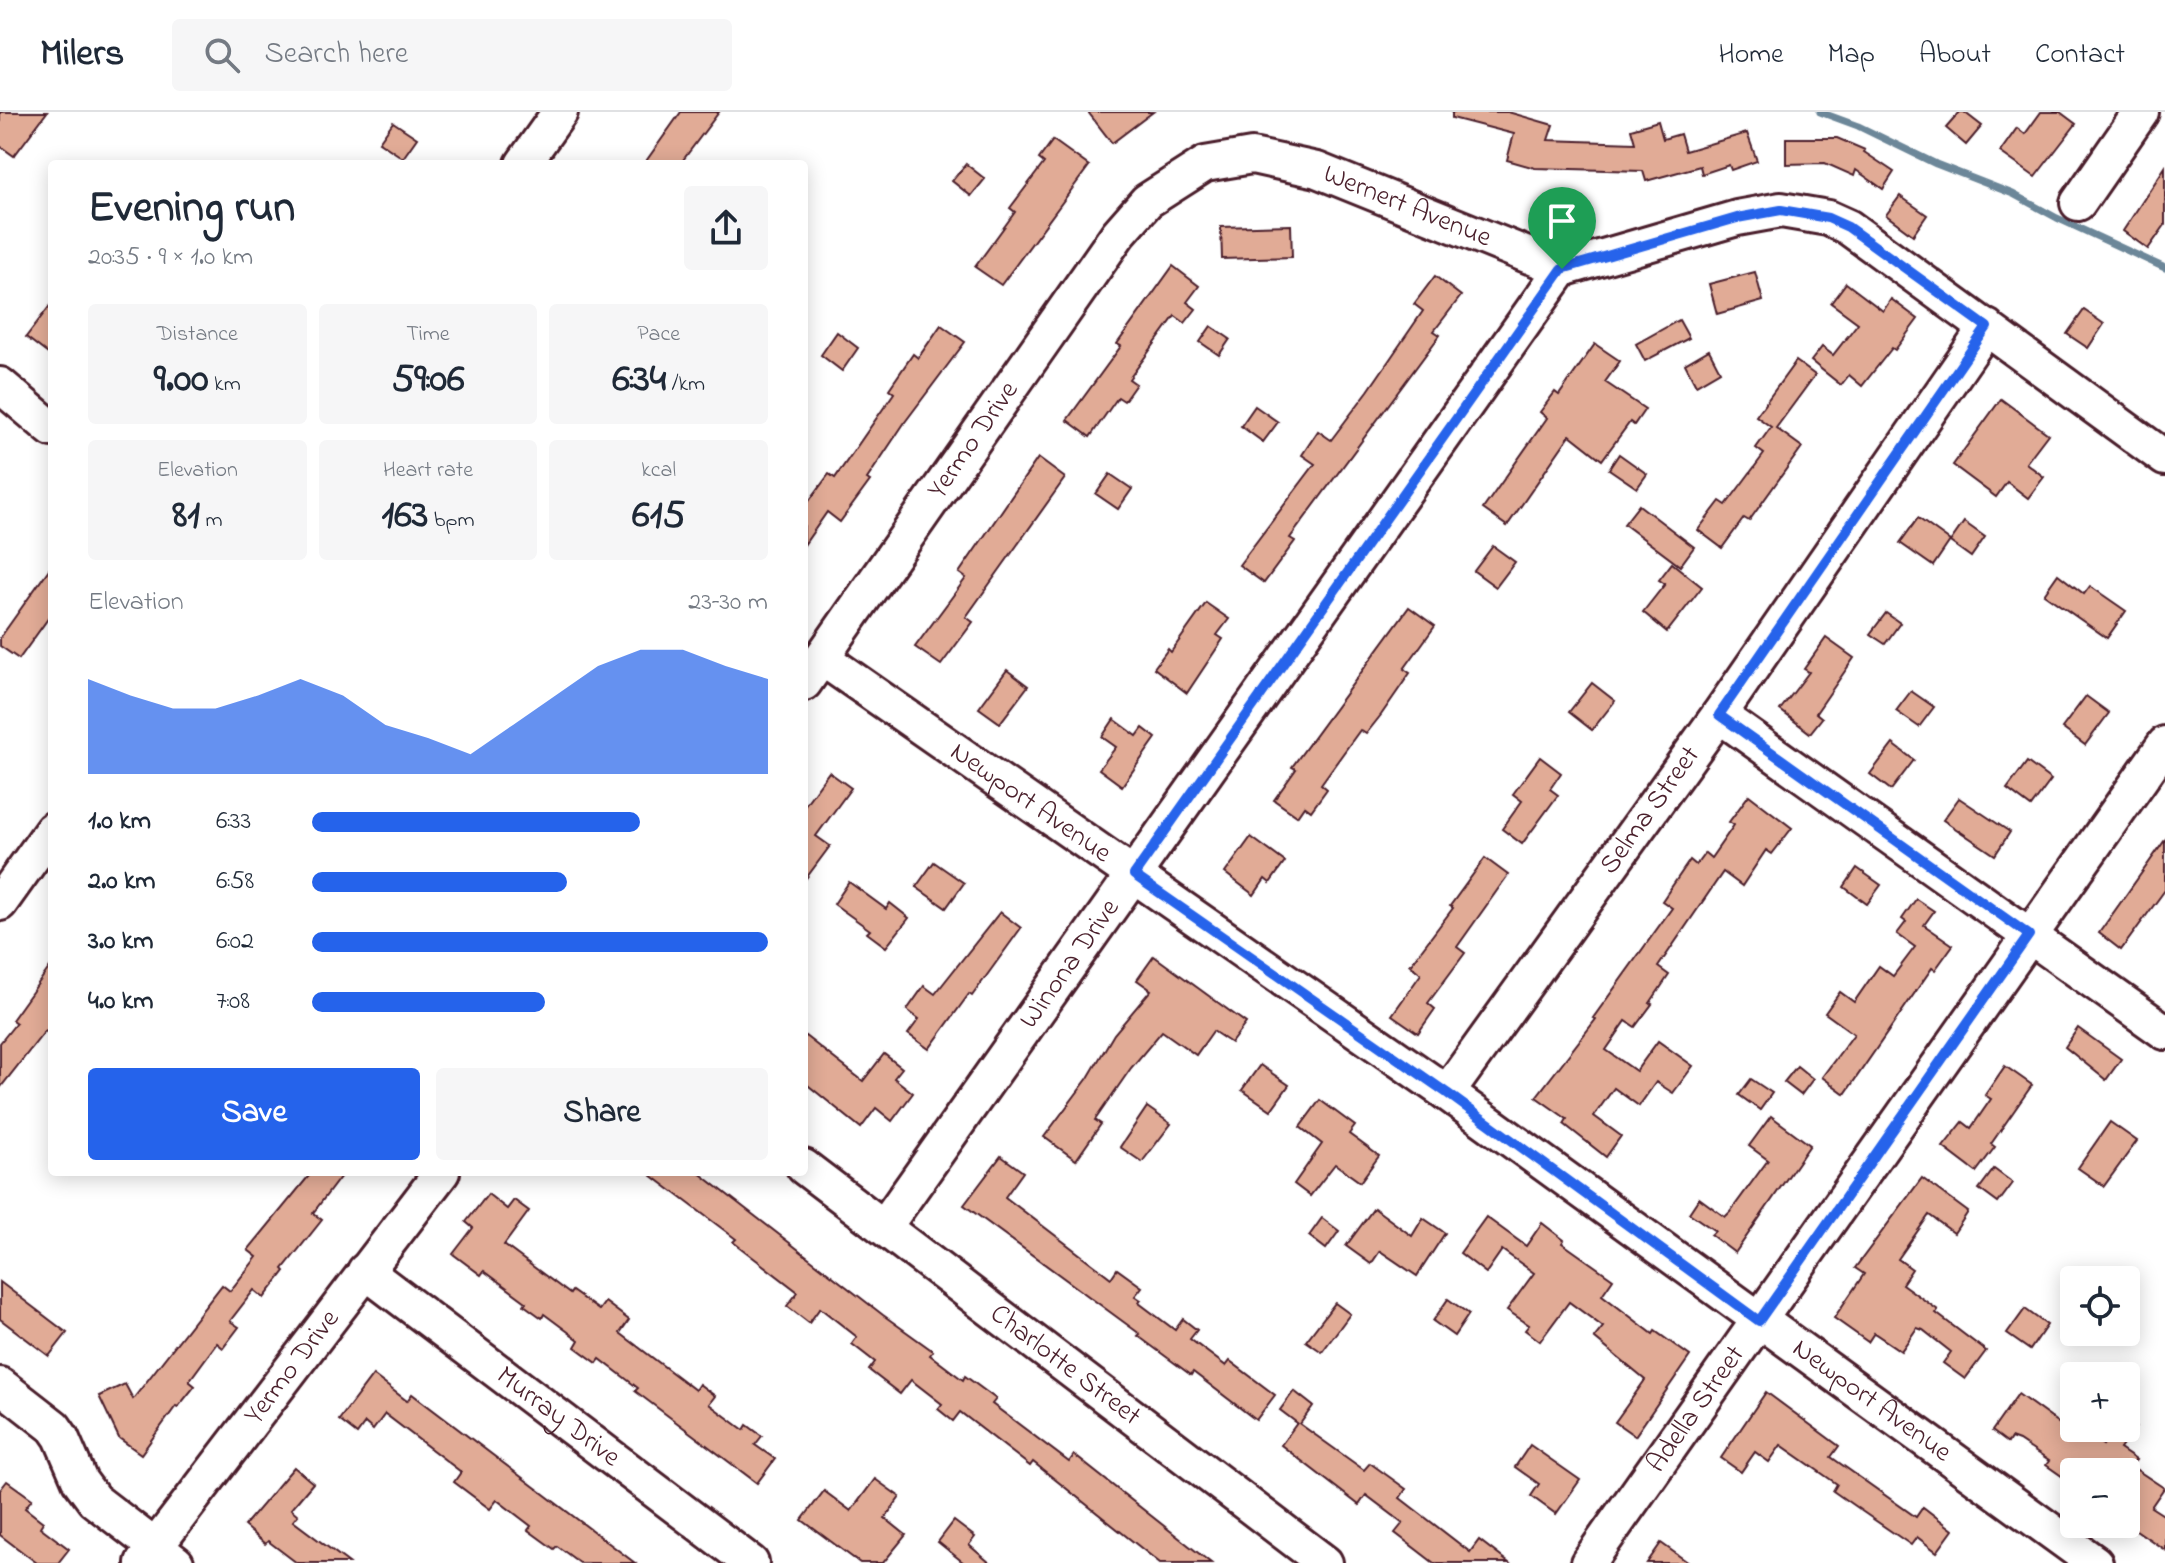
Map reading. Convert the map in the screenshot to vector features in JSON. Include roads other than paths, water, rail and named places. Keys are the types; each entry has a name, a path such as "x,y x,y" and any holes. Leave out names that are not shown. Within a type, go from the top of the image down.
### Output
{"street":[{"path":"526,160 560,112"},
{"path":"2078,203 2141,112"},
{"name":"Wernert Avenue","path":"1147,201 1205,164 1252,156 1317,170 1562,269"},
{"name":"Yermo Drive","path":"813,671 1118,234 1147,201"},
{"path":"1562,269 1737,218 1781,210 1828,218 1848,227 2165,458"},
{"name":"Winona Drive","path":"884,1227 1562,269"},
{"name":"Selma Street","path":"1447,1093 1719,715 1987,327"},
{"path":"0,385 48,426"},
{"name":"Newport Avenue","path":"813,671 1134,875 1447,1093 2095,1563"},
{"path":"1719,715 2165,1032"},
{"name":"Adella Street","path":"1588,1563 2165,744"},
{"path":"0,903 48,836"},
{"name":"Charlotte Street","path":"808,1170 1325,1563"},
{"name":"Yermo Drive","path":"158,1557 365,1271 439,1176"},
{"name":"Murray Drive","path":"365,1271 751,1563"},
{"path":"0,1385 54,1427 80,1481 94,1500 158,1557"}],"waterway":[{"path":"1820,112 1858,126 1936,164 2013,194 2165,268"}]}
